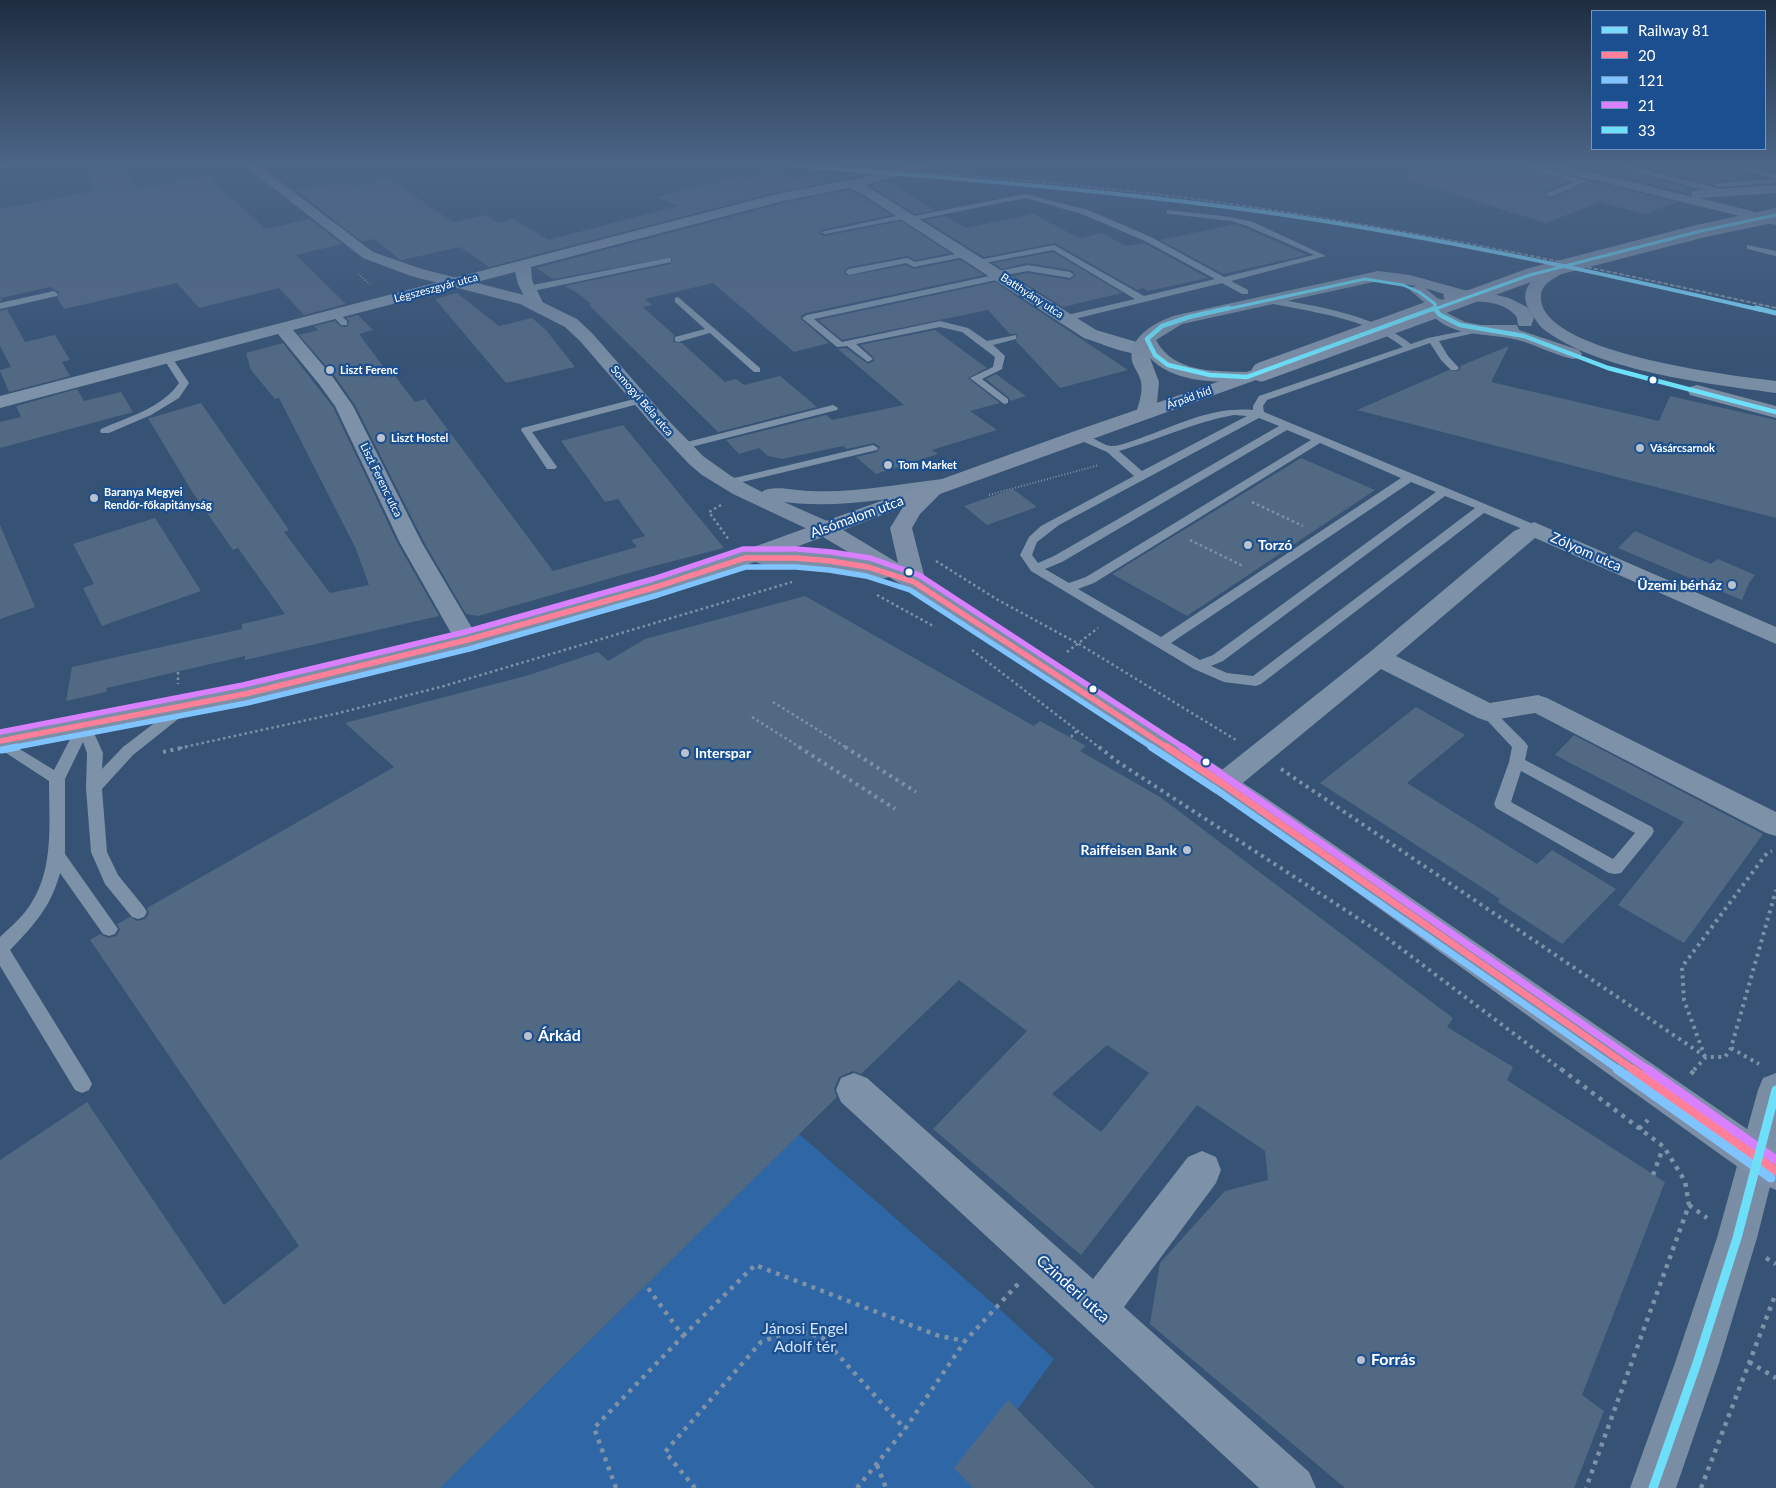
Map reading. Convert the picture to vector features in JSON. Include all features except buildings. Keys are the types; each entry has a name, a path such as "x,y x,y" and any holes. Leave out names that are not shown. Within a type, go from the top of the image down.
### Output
{"main road":[{"name":"Árpád híd","path":"1146,413 1506,282 1699,231"},
{"name":"Alsómalom utca","path":"187,694 245,694 467,640 656,588 739,552 826,529 1146,413"},
{"path":"914,582 900,528 907,516 921,500 944,485"},
{"path":"826,529 914,582 1223,784 1503,978 1766,1165"},
{"path":"739,552 830,561 868,567 914,582"},
{"path":"0,741 84,726 187,694"}],"street":[{"name":"Somogyi Béla utca","path":"337,231 368,255 388,264 456,282 532,296 572,324 682,446 698,461 735,485 826,529"},
{"name":"Légszeszgyár utca","path":"0,402 282,328 335,320 456,282 653,231"},
{"name":"Batthyány utca","path":"931,231 999,275 1067,322 1109,341 1144,344"},
{"path":"524,265 522,272 532,296"},
{"path":"1560,268 1543,277 1535,285 1533,290 1534,302 1537,311 1544,320 1572,340 1612,356 1696,376 1774,401"},
{"path":"1146,413 1150,395 1150,381 1141,358 1144,344 1162,326 1177,320 1378,276 1420,281 1462,295 1484,297 1511,305 1522,312 1526,318 1525,322"},
{"path":"1365,279 1394,282 1414,288 1439,311 1460,325 1524,336 1608,368 1678,387 1720,402 1774,401"},
{"path":"1439,311 1444,298 1462,295"},
{"path":"1487,330 1514,328 1525,322"},
{"path":"1525,322 1568,352"},
{"name":"Liszt Ferenc utca","path":"282,328 326,380 344,406 411,543 467,640"},
{"path":"1144,344 1154,355 1168,365 1210,375 1254,375"},
{"path":"1678,387 1774,401"},
{"path":"735,485 787,496 820,499 863,496 944,485"},
{"path":"1223,784 1379,658 1522,536 1534,529"},
{"name":"Zólyom utca","path":"1534,529 1776,636"},
{"path":"1379,658 1487,712 1538,704 1776,825"},
{"path":"1653,1488 1697,1363 1737,1238 1766,1165 1768,1078"},
{"name":"Czinderi utca","path":"854,1090 1293,1488"},
{"path":"1096,1310 1202,1170"}],"lane":[{"path":"1130,231 1148,239 1245,292"},
{"path":"1067,322 1144,300 1322,256 1267,231"},
{"path":"849,272 907,260 914,264 1054,247 1144,300"},
{"path":"1750,247 1776,254"},
{"path":"532,296 668,260"},
{"path":"1004,401 975,378 997,369 1000,356 965,330 940,324 840,345 808,318 1028,268 1070,274"},
{"path":"0,306 54,294"},
{"path":"678,300 757,370"},
{"path":"1268,300 1337,313 1391,333 1409,347"},
{"path":"1430,340 1439,328 1439,311"},
{"path":"678,339 712,330"},
{"path":"1259,414 1258,406 1263,398 1430,340 1487,330"},
{"path":"986,344 1013,337"},
{"path":"1430,340 1454,368"},
{"path":"849,343 868,359"},
{"path":"105,431 147,413 175,396 184,383 168,358"},
{"path":"1432,363 1444,358"},
{"path":"551,467 526,430 642,400"},
{"path":"682,446 832,408"},
{"path":"1111,450 1143,441 1210,416 1234,412 1259,414 1534,529"},
{"path":"1259,414 1055,522 1035,537 1028,546 1026,555 1035,568 1199,666 1224,677 1256,681 1483,508"},
{"path":"1035,568 1058,559 1286,426"},
{"path":"1079,436 1111,450 1142,477"},
{"path":"1068,588 1090,580 1320,439"},
{"path":"735,485 873,448"},
{"path":"1161,643 1410,477"},
{"path":"1199,666 1218,658 1443,492"},
{"path":"94,788 128,751 187,694"},
{"path":"1487,712 1520,746 1517,762 1502,804 1615,868 1646,831 1517,762"},
{"path":"82,1084 0,949 30,917 47,891 57,855 57,779 84,726"},
{"path":"84,726 95,752 94,788 99,852 111,879 138,912"},
{"path":"0,741 57,779"},
{"path":"57,855 109,929"}],"path":[{"path":"1244,498 1308,528"},
{"path":"722,504 708,512 739,552"},
{"path":"1189,540 1248,569"},
{"path":"128,751 160,752 269,730 442,687 730,599 795,582"},
{"path":"874,593 937,628"},
{"path":"967,646 1127,767 1379,932 1664,1147 1682,1173 1690,1192 1688,1205 1586,1488"},
{"path":"178,672 178,684 187,694"},
{"path":"773,702 916,792"},
{"path":"752,717 896,809"},
{"path":"1071,737 1077,731"},
{"path":"1706,1057 1684,1000 1682,967 1767,853 1776,849"},
{"path":"1640,1129 1706,1057 1726,1057 1731,1048 1776,890"},
{"path":"1731,1048 1768,1078"},
{"path":"1653,1175 1664,1147"},
{"path":"857,1488 906,1429 966,1341 1040,1260"},
{"path":"616,1488 594,1428 755,1265 939,1336 966,1341"},
{"path":"645,1284 683,1336"},
{"path":"1701,1488 1776,1293"},
{"path":"695,1488 666,1452 761,1342 793,1330 822,1337 906,1429"},
{"path":"1749,1362 1776,1378"},
{"path":"877,1464 886,1488"}],"green space":[{"name":"Jánosi Engel Adolf tér","path":"799,1134 1054,1359 967,1479 976,1488 440,1488"}],"railway":[{"path":"1402,231 1494,248 1776,308"}],"rail line":[{"name":"81","path":"1386,231 1589,271 1776,313"}],"transit line":[{"name":"33","path":"1435,309 1530,275 1699,231"},
{"name":"33","path":"1365,279 1394,282 1411,288 1435,304 1435,309 1247,377 1210,375 1168,365 1155,355 1147,339 1162,326 1189,317 1365,279"},
{"name":"33","path":"1435,309 1440,315 1460,325 1524,336 1608,368 1776,412"},
{"name":"21","path":"0,732 243,685 465,632 653,579 743,549 796,549 870,558 919,575 1228,777 1776,1160"},
{"name":"20","path":"0,741 245,694 467,640 656,587 745,558 796,558 868,567 914,582 1223,784 1503,978 1776,1171"},
{"name":"121","path":"2,750 247,703 469,649 658,595 746,567 796,567 866,576 910,590 1218,791 1498,985 1771,1178"},
{"name":"33","path":"1653,1488 1697,1363 1737,1238 1776,1090"}],"place":[{"name":"Liszt Ferenc","path":"330,370"},
{"name":"Liszt Hostel","path":"381,438"},
{"name":"Vásárcsarnok","path":"1640,448"},
{"name":"Tom Market","path":"888,465"},
{"name":"Baranya Megyei Rendőr-főkapitányság","path":"94,498"},
{"name":"Torzó","path":"1248,545"},
{"name":"Üzemi bérház","path":"1732,585"},
{"name":"Interspar","path":"685,753"},
{"name":"Raiffeisen Bank","path":"1187,850"},
{"name":"Árkád","path":"528,1036"},
{"name":"Forrás","path":"1361,1360"}]}
